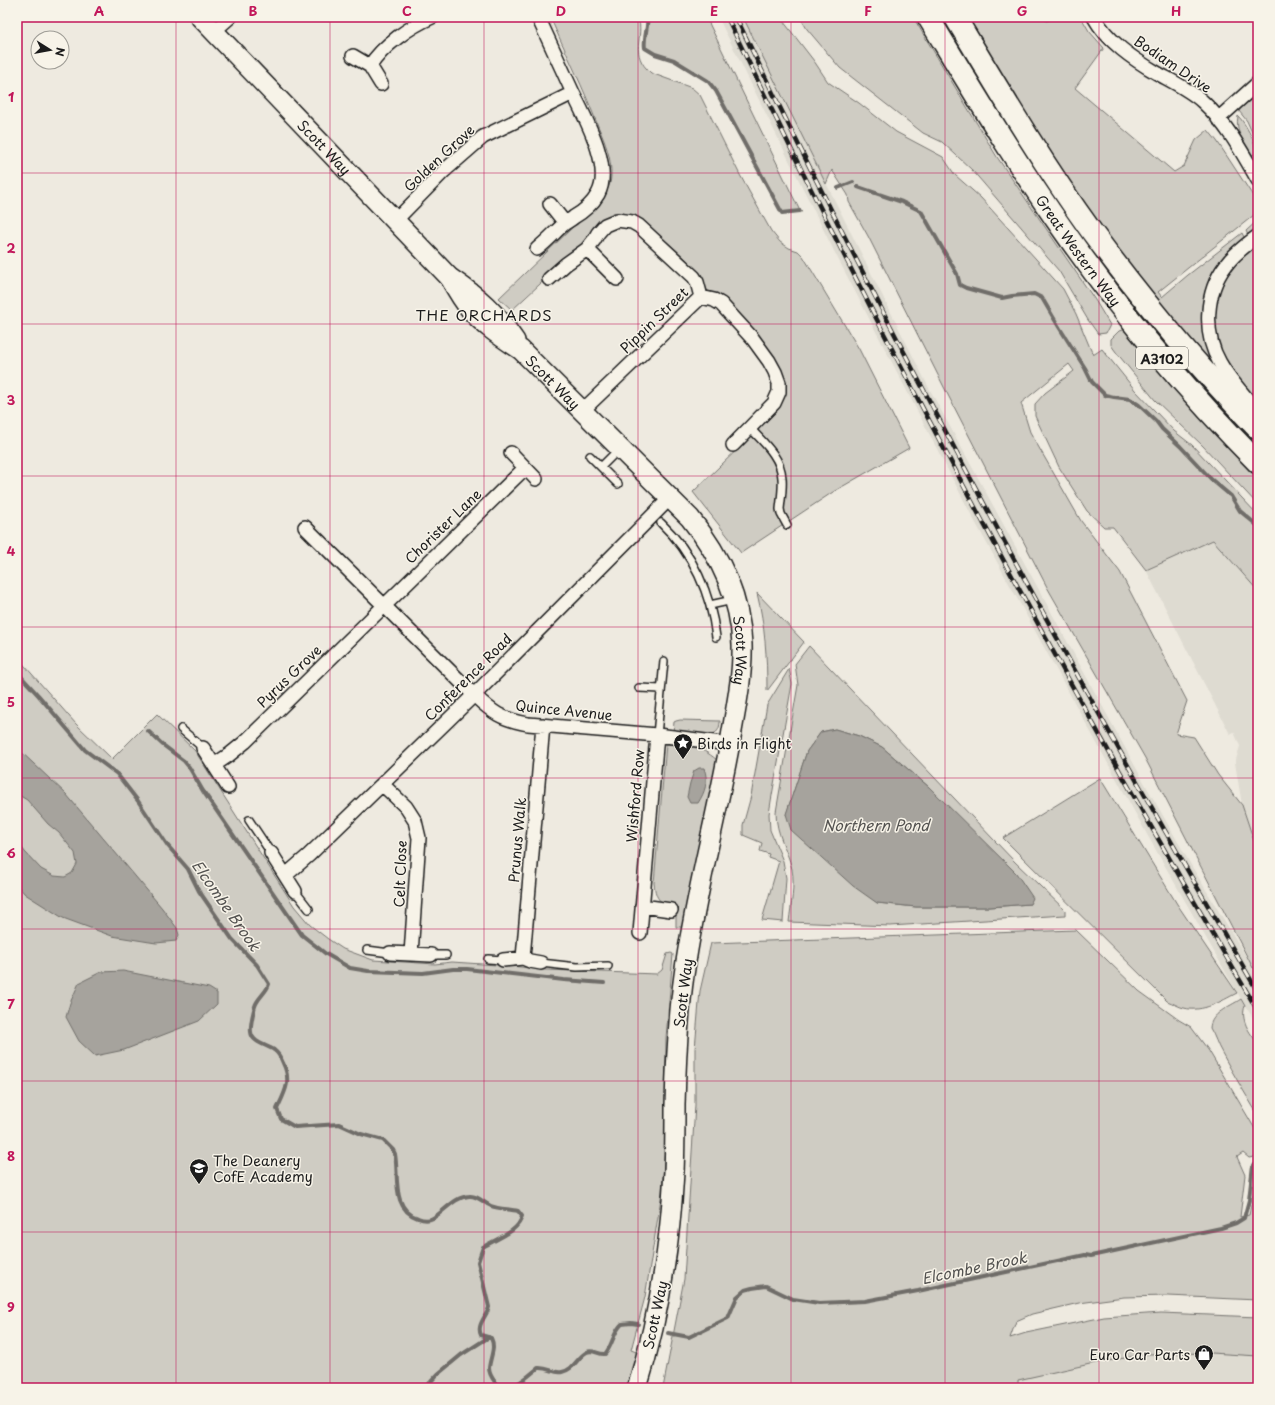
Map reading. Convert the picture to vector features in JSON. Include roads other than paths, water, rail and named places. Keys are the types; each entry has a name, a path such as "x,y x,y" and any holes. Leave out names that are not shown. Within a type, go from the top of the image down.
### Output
{"main road":[{"name":"Great Western Way","path":"928,17 1019,165 1095,274 1187,387 1258,463"},
{"name":"Great Western Way","path":"955,17 1037,152 1092,232 1172,333 1258,429"}],"street":[{"name":"Scott Way","path":"200,17 450,278 465,303 476,316 493,332 521,350 690,518 708,542 725,571 735,599 741,633 742,662 740,687 724,776 691,930 683,981 677,1047 674,1168 669,1229 657,1310 637,1388"},
{"path":"214,31 230,17"},
{"path":"370,66 374,59 392,42 417,24 432,17"},
{"path":"538,17 595,142 601,158 602,174 598,194 589,206 565,223 538,249"},
{"name":"Bodiam Drive","path":"1094,17 1110,38 1123,50 1144,65 1191,92 1203,102 1234,139 1258,180"},
{"path":"353,56 370,66 381,84"},
{"path":"1218,119 1258,83"},
{"name":"Golden Grove","path":"395,221 444,171 483,137 573,93"},
{"path":"550,204 565,223"},
{"name":"Pippin Street","path":"550,279 566,264 587,249 605,225 617,220 632,222 639,226 694,277 701,297 582,411"},
{"path":"1258,236 1234,256 1222,270 1211,296 1208,316 1212,345 1220,363 1238,389 1258,412"},
{"path":"587,249 617,279"},
{"path":"701,297 714,300 721,304 759,347 775,372 779,386 774,403 733,445"},
{"path":"511,453 536,479"},
{"name":"Chorister Lane","path":"384,606 525,468"},
{"name":"Conference Road","path":"286,875 309,855 474,695 670,498"},
{"name":"Quince Avenue","path":"304,527 491,712 513,721 543,726 657,735 730,744"},
{"name":"Pyrus Grove","path":"214,765 245,742 384,606"},
{"name":"Prunus Walk","path":"523,958 543,726"},
{"name":"Wishford Row","path":"640,933 657,735"},
{"path":"203,748 228,787"},
{"name":"Celt Close","path":"382,784 406,807 415,821 419,838 411,954"},
{"path":"271,853 295,891"},
{"path":"642,906 671,910"},
{"path":"390,953 431,955"},
{"path":"503,960 523,958 541,963"}],"lane":[{"path":"750,428 769,448 779,463 782,476 780,509 787,525"},
{"path":"601,467 620,448"},
{"path":"590,456 618,484"},
{"name":"Scott Way","path":"661,523 678,540 702,581 710,605 716,636"},
{"name":"Scott Way","path":"710,605 735,599"},
{"name":"Wishford Row","path":"657,735 664,661"},
{"path":"639,688 661,689"},
{"path":"181,729 203,748"},
{"path":"249,820 271,853"},
{"path":"295,891 309,909"},
{"path":"367,950 390,953"},
{"path":"431,955 446,955"},
{"path":"488,959 503,960"},
{"path":"541,963 577,967 608,966"}],"water":[{"name":"Northern Pond","path":"835,729 859,736 882,747 929,787 1016,873 1033,898 1030,904 990,907 916,907 877,903 853,886 791,830 786,814 807,751 821,732"},
{"path":"17,748 66,794 162,908 177,928 179,935 176,941 156,943 112,936 63,918 25,894 17,885 17,841 41,869 54,876 65,877 72,873 77,864 75,853 59,833 48,824 27,800 17,794"},
{"path":"699,768 704,768 706,786 698,803 690,803 687,797 690,783 694,771"},
{"path":"123,971 209,988 217,993 217,1004 199,1021 124,1050 95,1056 79,1041 66,1017 70,1003 79,983 101,972"}],"waterway":[{"path":"647,17 645,48 655,54 674,60 708,81 716,91 782,213 800,211"},
{"path":"838,188 853,182"},
{"path":"858,187 902,202 921,211 957,274 960,285 1002,298 1034,294 1042,298 1092,382 1105,395 1130,399 1139,405 1212,480 1231,496 1240,511 1258,526"},
{"name":"Elcombe Brook","path":"17,672 85,750 117,774 138,801 168,846 188,869 199,891 232,939 257,965 269,984 256,1004 251,1032 254,1039 277,1053 286,1069 286,1086 283,1097 277,1109 281,1119 295,1127 339,1124 361,1134 383,1140 395,1154 400,1200 409,1214 418,1218 426,1220 431,1219 454,1202 469,1196 475,1197 494,1207 518,1211 522,1216 520,1222 512,1231 483,1247 478,1262 489,1307 481,1324 480,1331 481,1335 491,1338 493,1349 489,1368 495,1382 500,1386 512,1386 518,1384 538,1368 545,1368 559,1372 566,1371 589,1351 605,1354 622,1324 638,1324"},
{"path":"148,731 184,761 189,767 203,791 302,935 326,954 350,968 368,971 423,973 453,969 467,969 604,983"},
{"name":"Elcombe Brook","path":"668,1333 689,1337 728,1318 737,1297 745,1290 752,1288 766,1286 793,1299 819,1303 865,1301 1085,1255 1091,1256 1221,1228 1236,1223 1244,1218 1249,1200 1253,1165 1258,1162"},
{"path":"425,1388 438,1374 461,1355 489,1337"}],"railway":[{"path":"727,17 851,270 982,520 1117,767 1258,1011"},
{"path":"736,17 859,265 987,510 1120,752 1258,992"}],"place":[{"name":"Birds in Flight","path":"683,760"},
{"name":"The Deanery CofE Academy","path":"199,1185"},
{"name":"Euro Car Parts","path":"1204,1371"}],"district":[{"name":"THE ORCHARDS","path":"484,314"}]}
